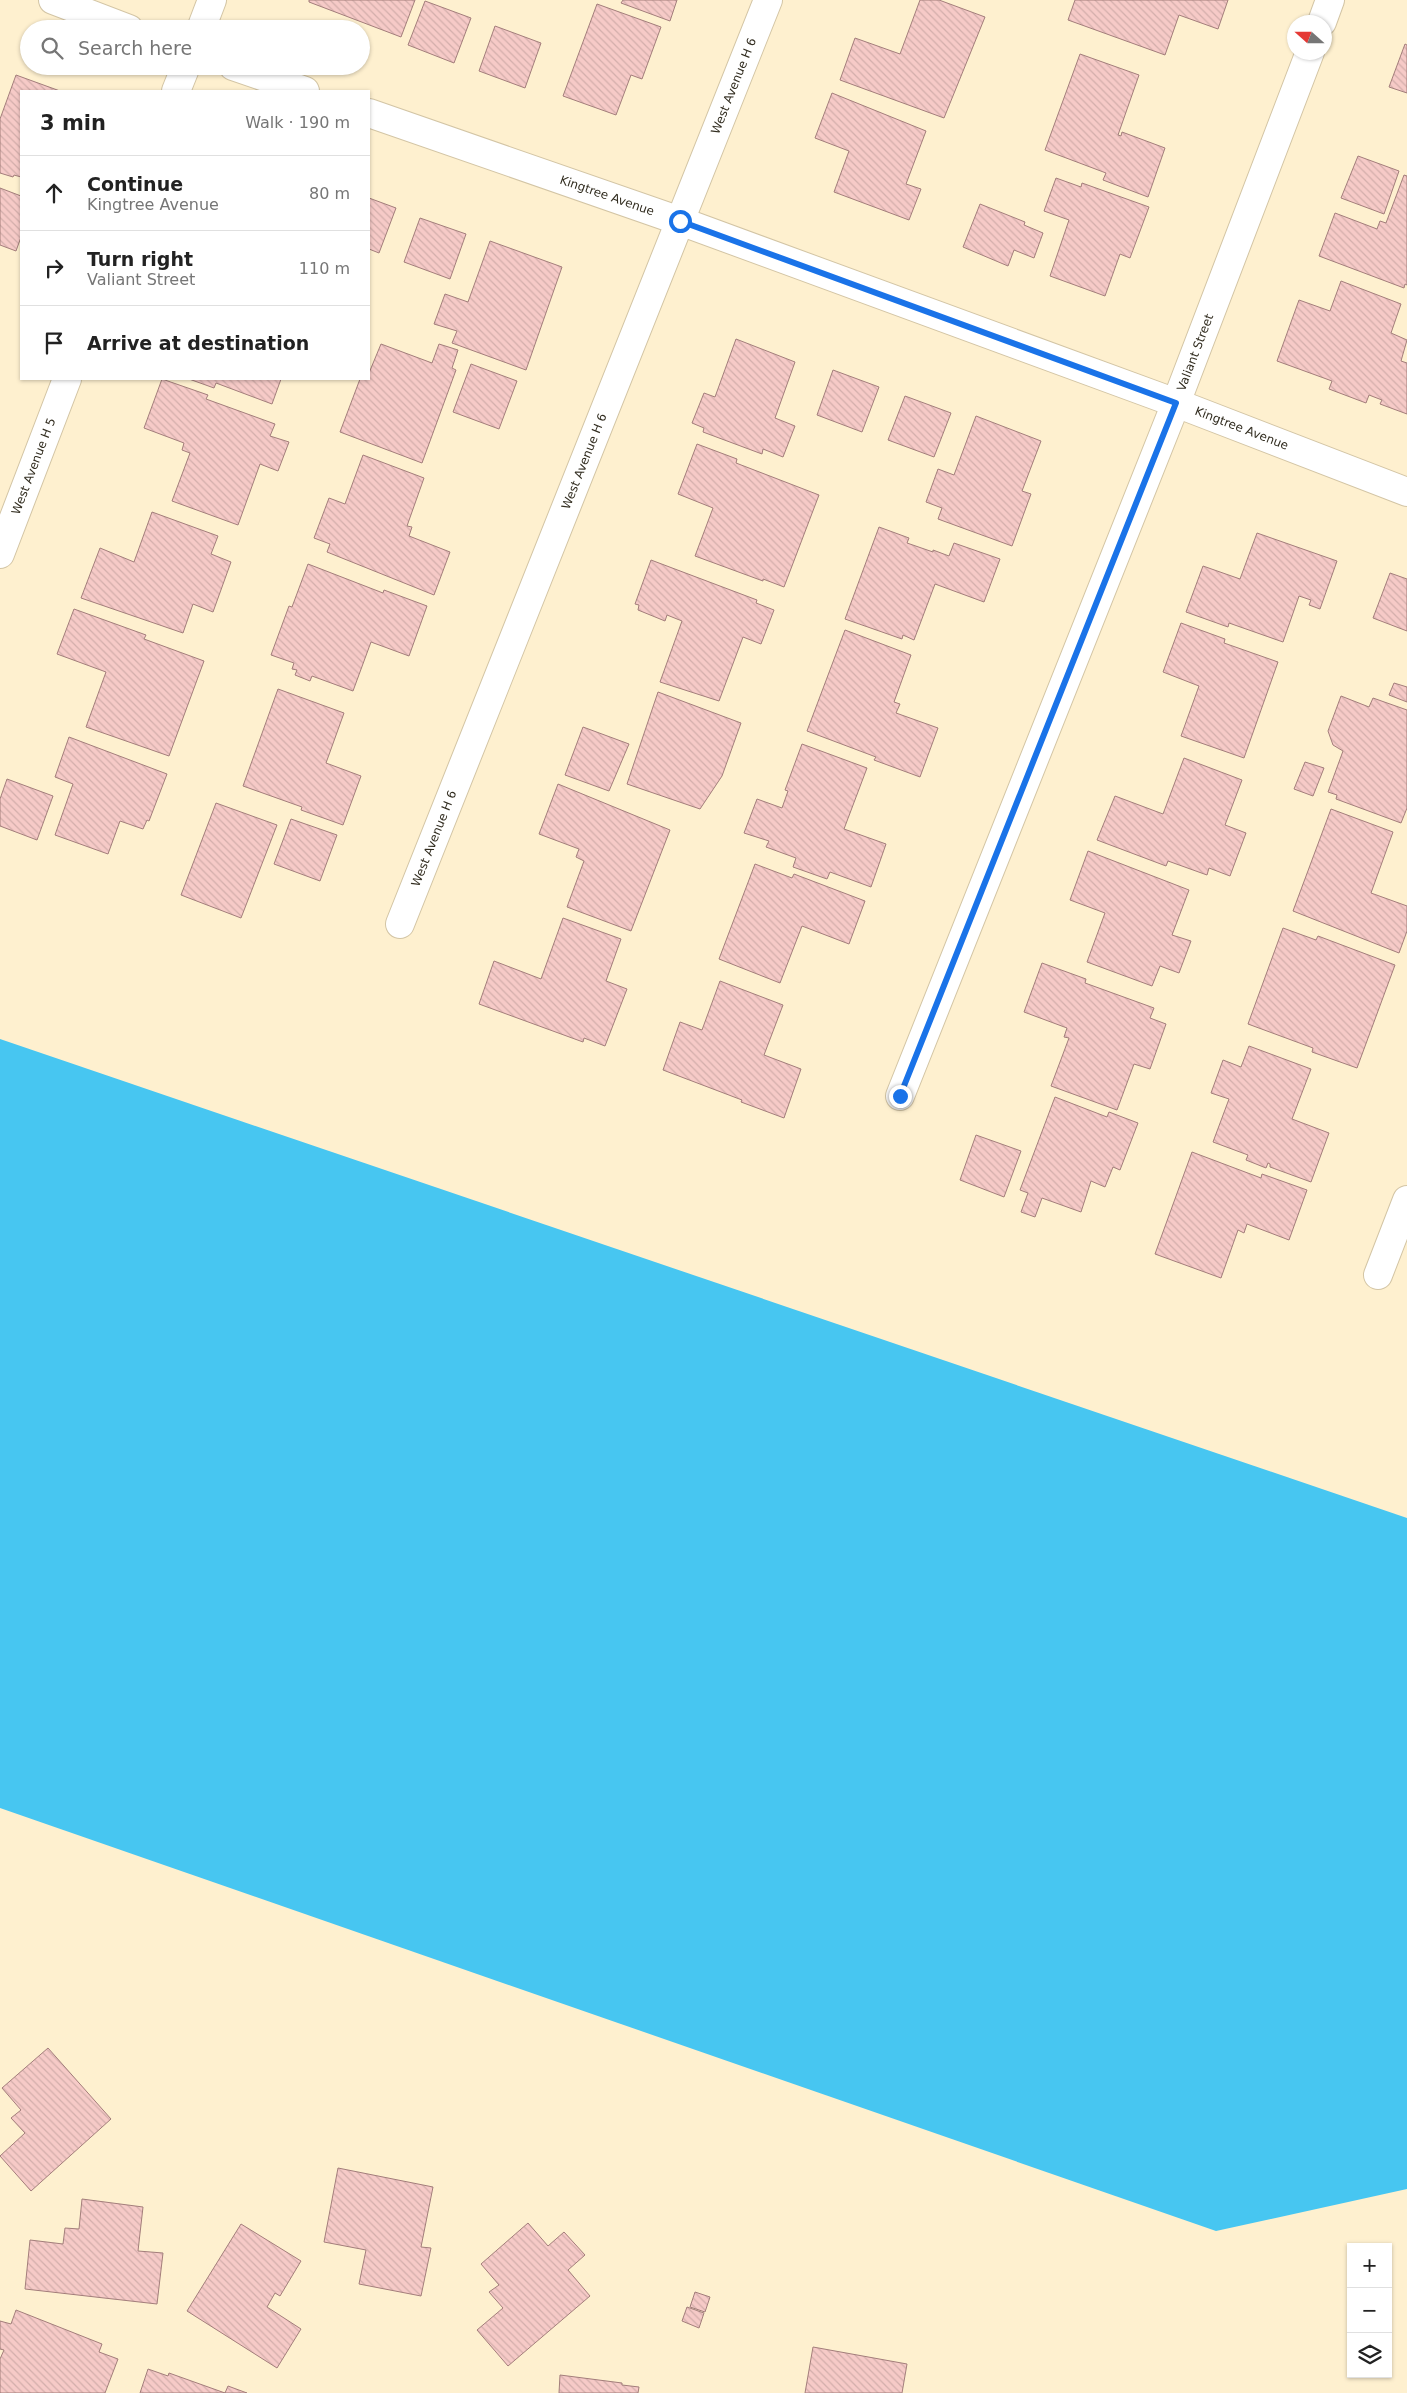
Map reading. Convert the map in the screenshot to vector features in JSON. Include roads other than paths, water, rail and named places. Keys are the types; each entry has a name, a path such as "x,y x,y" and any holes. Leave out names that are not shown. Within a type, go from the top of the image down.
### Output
{"street":[{"path":"53,0 105,20"},
{"path":"204,20 212,0"},
{"name":"West Avenue H 6","path":"400,924 768,0"},
{"path":"1325,15 1330,0"},
{"name":"Valiant Street","path":"900,1096 1176,403 1307,60"},
{"path":"176,90 182,75"},
{"path":"259,75 302,90"},
{"name":"Kingtree Avenue","path":"370,113 680,221 1176,403 1407,492"},
{"name":"West Avenue H 5","path":"0,554 67,380"},
{"path":"1378,1275 1407,1200"}],"water":[{"path":"0,1039 1407,1518 1407,2189 1216,2231 0,1808"}]}
